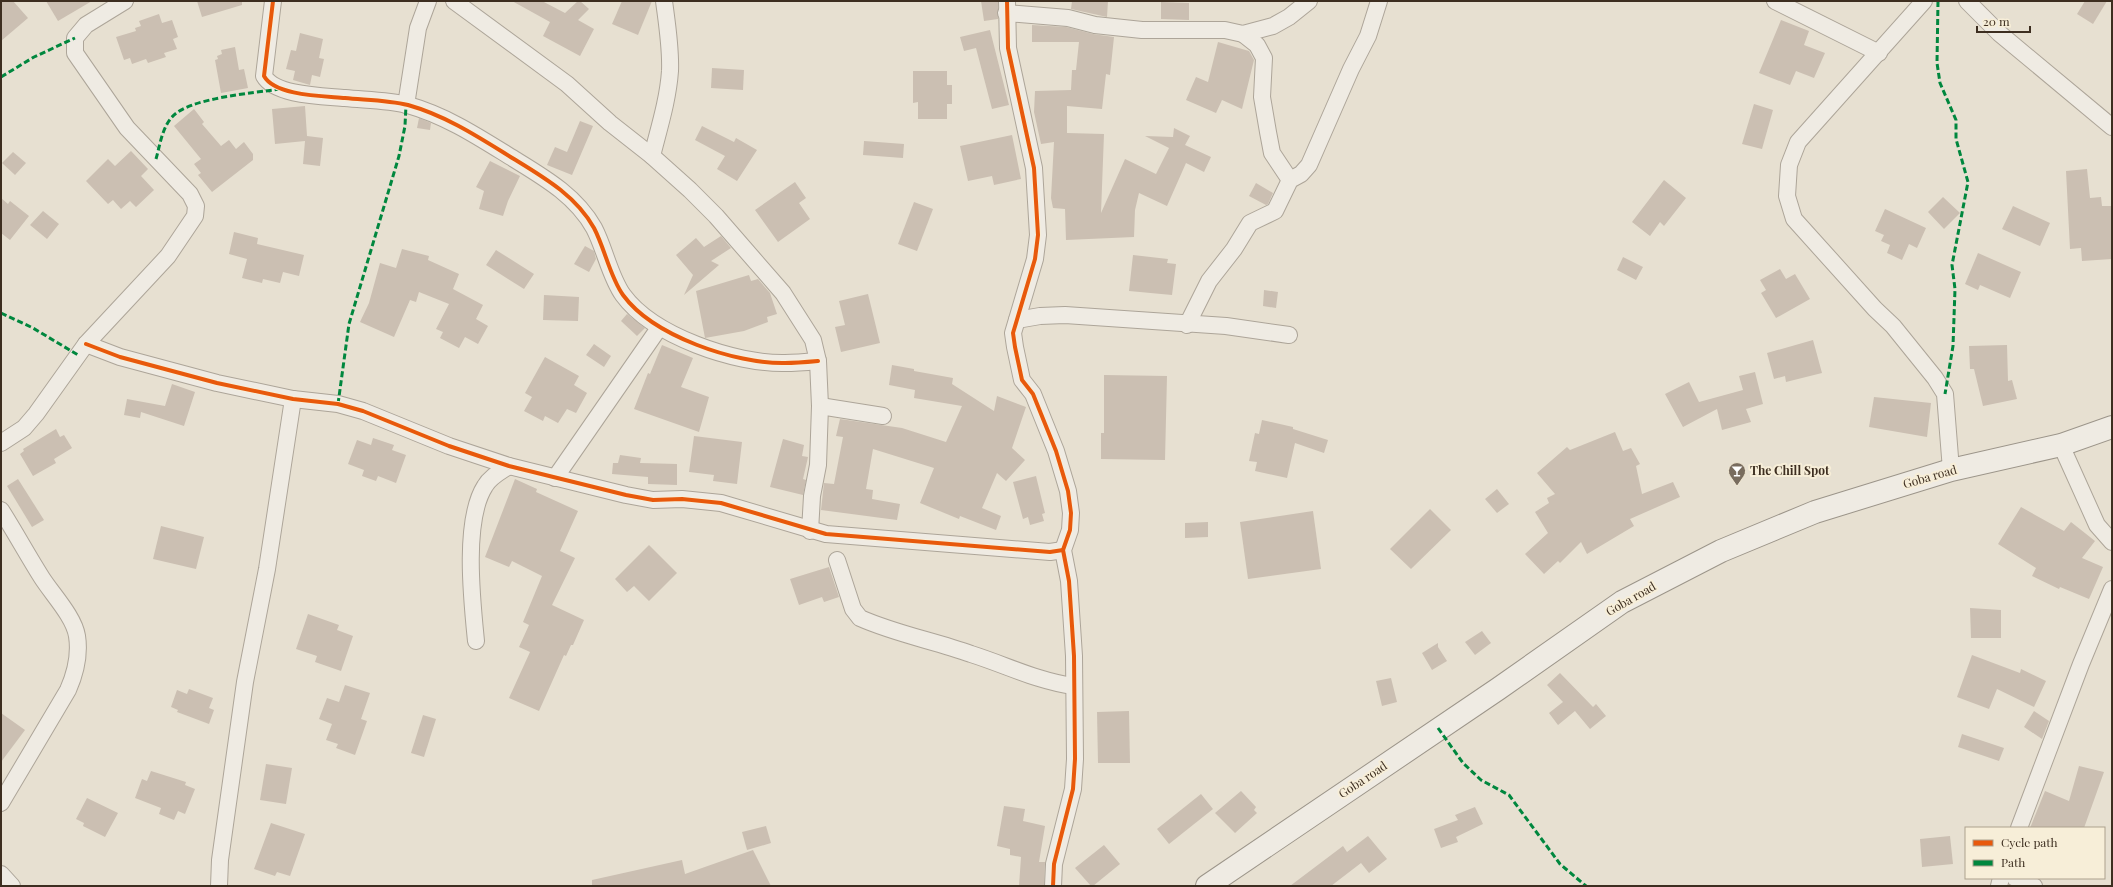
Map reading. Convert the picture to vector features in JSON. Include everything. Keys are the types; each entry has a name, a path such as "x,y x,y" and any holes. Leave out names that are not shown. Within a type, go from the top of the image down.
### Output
{"main road":[{"name":"Goba road","path":"1207,886 1498,689 1622,602 1721,551 1815,512 1951,470 2061,445 2112,427"}],"street":[{"path":"1,443 24,428 36,414 86,344 168,256 195,216 196,206 190,194 127,128 75,53 75,38 86,25 125,1"},
{"path":"273,1 264,76 273,86 303,93 406,105 444,117 509,155 568,195 584,213 594,228 622,294 636,310 659,328 683,339 735,357 784,364 818,361"},
{"path":"406,105 418,28 428,1"},
{"path":"454,1 567,84 610,123 652,156 690,190 783,293 813,340 818,361 820,406 818,465 812,496 810,531"},
{"path":"652,156 670,71 669,41 664,1"},
{"path":"1053,886 1054,864 1073,789 1075,752 1073,686 1074,656 1069,588 1064,550 1070,530 1071,513 1068,491 1056,451 1033,394 1022,380 1013,333 1035,258 1038,235 1034,168 1008,48 1006,7 1068,18 1095,25 1142,30 1225,30 1243,34 1273,26 1289,17 1309,1"},
{"path":"1187,325 1209,281 1234,249 1250,223 1275,211 1290,180 1301,174 1309,165 1351,69 1368,36 1379,1"},
{"path":"1775,1 1879,53"},
{"path":"1924,1 1798,142 1789,165 1787,196 1794,219 1893,326 1935,378 1945,394 1951,470"},
{"path":"1967,1 1999,33 2112,127"},
{"path":"1243,34 1257,46 1264,58 1262,97 1272,153 1290,180"},
{"path":"1017,320 1040,316 1065,315 1187,325 1226,326 1289,335"},
{"path":"555,478 659,328"},
{"path":"86,344 120,357 217,383 293,399 338,404 363,411 449,446 508,466 626,496 653,500 682,499 721,503 810,531 826,534 948,542 1006,549 1050,552 1064,550"},
{"path":"219,886 220,860 245,682 267,569 293,399"},
{"path":"820,406 883,416"},
{"path":"2061,445 2097,525 2112,542"},
{"path":"476,641 470,584 475,508 486,484 508,466"},
{"path":"1,510 72,623 77,635 78,649 73,678 68,690 1,802"},
{"path":"837,560 853,609 860,618 972,654 1038,679 1073,686"},
{"path":"2019,827 2080,664 2112,589"},
{"path":"1,874 12,886"},
{"path":"2017,879 2034,886"}],"building":[{"path":"1,1 13,1 28,18 1,41"},
{"path":"46,1 92,1 58,21"},
{"path":"197,1 242,1 242,5 202,17"},
{"path":"512,1 542,1 565,13 578,1 580,1 589,9 578,20 594,29 580,56 543,36 550,22"},
{"path":"622,1 652,1 638,35 612,24"},
{"path":"981,1 998,1 998,19 984,21"},
{"path":"1072,1 1108,1 1107,17 1071,9"},
{"path":"2085,1 2107,1 2093,24 2077,14"},
{"path":"1161,2 1189,3 1189,20 1161,19"},
{"path":"159,14 162,23 172,20 178,37 173,39 177,49 164,53 166,57 148,63 146,59 132,64 130,58 124,60 116,37 136,31 135,28 141,26 139,21"},
{"path":"1781,20 1809,31 1804,45 1825,53 1814,78 1796,71 1790,85 1759,73"},
{"path":"1032,25 1066,27 1093,34 1114,37 1110,75 1106,74 1102,109 1067,106 1067,133 1104,134 1101,213 1125,159 1156,174 1169,148 1145,136 1173,137 1174,128 1190,136 1185,145 1211,157 1204,172 1186,163 1167,206 1139,193 1135,210 1134,237 1066,240 1065,209 1053,208 1051,198 1054,142 1041,144 1034,112 1035,91 1071,90 1072,70 1076,70 1079,42 1032,42"},
{"path":"990,30 1009,105 992,109 976,48 964,51 960,37"},
{"path":"300,33 323,39 319,58 324,59 320,77 312,75 310,85 293,80 295,71 286,69 291,50 296,51"},
{"path":"1218,42 1249,51 1254,60 1242,109 1222,100 1216,113 1186,100 1196,77 1208,82"},
{"path":"235,47 239,70 244,69 248,88 221,93 215,60 218,59 217,56 222,54 221,50"},
{"path":"712,68 744,70 743,90 711,88"},
{"path":"913,71 947,71 947,85 952,85 952,104 947,104 947,119 918,119 918,102 913,103"},
{"path":"1754,104 1773,110 1762,149 1742,144"},
{"path":"305,106 307,136 323,138 320,166 303,164 305,141 275,144 272,109"},
{"path":"194,109 204,122 202,124 221,146 229,140 236,149 244,142 253,154 253,160 212,192 198,175 201,173 194,164 201,159 174,126"},
{"path":"419,118 431,123 430,130 417,128"},
{"path":"580,121 593,126 572,175 547,165 555,147 567,152"},
{"path":"702,126 734,142 736,138 757,150 737,181 717,169 725,156 695,140"},
{"path":"1012,135 1021,179 994,185 992,176 968,181 960,146"},
{"path":"864,141 904,144 903,158 863,155"},
{"path":"131,151 148,169 141,176 154,190 136,207 130,201 121,209 113,200 108,204 86,181 108,159 115,166"},
{"path":"13,152 26,163 15,175 2,163"},
{"path":"490,161 520,176 508,201 503,216 479,209 484,191 476,187"},
{"path":"2087,169 2090,198 2101,197 2102,206 2112,206 2112,259 2082,261 2081,248 2070,249 2066,171"},
{"path":"1664,180 1686,198 1664,226 1660,222 1650,236 1632,222"},
{"path":"795,182 806,198 799,203 810,219 778,242 755,210"},
{"path":"1256,183 1273,193 1268,204 1266,205 1249,196"},
{"path":"1943,197 1960,213 1944,229 1928,212"},
{"path":"1,198 8,204 10,201 29,216 10,240 1,233"},
{"path":"914,202 933,209 917,251 898,244"},
{"path":"2013,206 2050,223 2040,246 2002,229"},
{"path":"1885,209 1926,228 1917,248 1909,244 1902,260 1887,253 1890,245 1881,241 1884,235 1875,231"},
{"path":"43,211 59,224 47,239 30,225"},
{"path":"234,232 258,238 257,244 304,255 299,276 283,272 280,283 263,279 262,283 242,278 247,259 229,254"},
{"path":"721,236 731,248 711,261 719,265 684,295 693,275 676,255 696,238 704,247"},
{"path":"585,246 594,251 596,259 589,272 574,264"},
{"path":"402,249 429,256 428,260 459,274 453,289 483,305 476,319 488,326 478,344 465,337 459,348 440,338 443,332 436,329 449,304 419,292 416,302 410,300 394,337 360,322 369,303 380,263 396,268"},
{"path":"496,250 534,274 524,289 486,265"},
{"path":"1978,253 2021,272 2010,298 1980,285 1978,290 1965,284"},
{"path":"1133,255 1168,259 1167,263 1176,264 1172,295 1129,291"},
{"path":"1623,257 1643,267 1636,280 1617,270"},
{"path":"1780,269 1786,279 1795,274 1810,299 1776,318 1761,293 1766,290 1760,280"},
{"path":"749,275 751,281 758,279 770,293 777,314 767,317 768,322 744,331 705,338 696,291"},
{"path":"1264,290 1278,292 1276,308 1263,306"},
{"path":"868,294 880,343 841,352 835,327 845,325 839,301"},
{"path":"544,295 579,297 578,321 543,320"},
{"path":"627,314 645,328 637,336 621,321"},
{"path":"1813,340 1822,373 1786,382 1785,376 1774,379 1767,353"},
{"path":"594,344 611,356 604,367 586,355"},
{"path":"662,345 693,358 681,387 709,397 699,432 634,409 648,373 650,374"},
{"path":"2007,345 2008,381 2012,380 2017,399 1983,406 1974,369 1970,369 1969,346"},
{"path":"545,357 579,376 574,385 587,393 576,413 567,409 558,423 545,416 543,421 524,411 532,397 525,393"},
{"path":"892,365 914,369 914,371 953,378 952,384 994,411 997,396 1026,407 1012,448 1025,460 1006,481 997,473 982,508 1001,516 996,530 960,516 959,519 920,503 934,468 873,449 866,489 873,490 872,499 900,504 897,520 821,510 824,483 834,484 843,437 836,436 840,419 902,428 946,442 962,406 914,398 915,390 889,385"},
{"path":"1755,372 1763,404 1746,409 1751,422 1722,430 1717,409 1683,427 1665,394 1689,382 1699,402 1743,390 1739,376"},
{"path":"1104,375 1167,376 1165,460 1101,459 1101,433 1104,433"},
{"path":"172,384 195,392 184,426 141,412 140,418 124,415 127,399 165,406"},
{"path":"1874,397 1931,403 1927,437 1869,427"},
{"path":"1262,420 1293,427 1293,429 1328,440 1324,453 1295,443 1287,478 1255,471 1257,462 1249,461 1255,433 1259,434"},
{"path":"56,429 60,437 64,435 72,448 54,459 56,463 33,476 20,454 24,451 23,449"},
{"path":"1615,432 1623,451 1631,448 1640,464 1636,466 1642,494 1673,482 1680,497 1630,519 1634,526 1587,554 1581,542 1560,563 1558,561 1544,574 1525,554 1548,533 1535,512 1549,503 1547,498 1555,494 1537,473 1567,447 1570,450"},
{"path":"694,436 742,442 737,484 713,481 714,475 689,472"},
{"path":"373,438 394,445 392,450 406,455 396,483 378,476 376,481 362,476 364,470 348,464 357,440 371,445"},
{"path":"783,439 804,445 802,456 808,457 803,479 806,480 803,495 770,487"},
{"path":"620,455 641,458 640,463 677,464 677,485 648,484 648,477 612,474 613,463 618,463"},
{"path":"1036,476 1045,513 1042,514 1044,521 1030,525 1028,517 1023,519 1013,482"},
{"path":"18,479 44,520 32,527 7,486"},
{"path":"515,479 537,489 536,492 578,511 560,551 575,558 552,605 584,620 573,645 571,645 566,656 564,655 539,711 509,698 530,652 519,647 529,625 523,622 542,576 512,561 509,567 485,557"},
{"path":"1497,489 1509,504 1497,513 1485,499"},
{"path":"2021,507 2064,531 2071,522 2095,541 2082,558 2103,567 2089,599 2060,587 2059,589 2032,576 2036,568 1998,544"},
{"path":"1430,509 1451,530 1411,569 1390,549"},
{"path":"1313,511 1321,569 1248,579 1240,522"},
{"path":"1208,522 1208,537 1185,538 1185,523"},
{"path":"161,526 204,537 196,569 153,559"},
{"path":"649,545 677,573 649,601 634,586 627,592 615,579"},
{"path":"829,567 839,597 824,602 822,597 799,605 790,579"},
{"path":"1970,608 2001,610 2001,638 1971,638"},
{"path":"308,614 339,625 337,630 353,636 341,671 315,662 317,656 296,649"},
{"path":"1482,631 1491,643 1475,655 1465,642"},
{"path":"1438,643 1438,647 1447,661 1432,670 1422,653"},
{"path":"1972,655 2020,673 2021,669 2046,681 2034,707 1997,689 1989,709 1957,697"},
{"path":"1560,673 1593,707 1596,704 1606,716 1590,729 1575,711 1558,725 1549,713 1563,702 1547,685"},
{"path":"1391,678 1397,702 1382,706 1376,681"},
{"path":"345,685 370,693 361,719 367,721 355,755 336,748 338,744 326,740 332,724 319,719 327,698 339,702"},
{"path":"189,689 213,698 209,708 214,710 209,724 177,712 178,710 171,707 177,690 187,694"},
{"path":"1129,711 1130,763 1098,763 1097,712"},
{"path":"2034,711 2049,721 2042,739 2024,727"},
{"path":"1,713 25,730 1,762"},
{"path":"423,715 436,719 424,757 411,753"},
{"path":"1962,734 2004,748 1999,761 1958,747"},
{"path":"266,764 292,768 286,804 260,800"},
{"path":"2079,766 2104,772 2084,827 2030,827 2045,791 2069,801"},
{"path":"151,771 186,782 185,785 195,789 185,814 178,811 174,820 159,814 161,808 135,798 142,779 147,781"},
{"path":"1241,791 1256,807 1254,810 1257,813 1235,833 1215,813"},
{"path":"1201,794 1213,809 1169,844 1157,829"},
{"path":"87,798 118,813 105,837 83,826 84,823 76,819"},
{"path":"1004,806 1025,809 1023,821 1045,826 1039,862 1045,862 1044,886 1019,886 1021,857 1010,855 1010,849 997,846"},
{"path":"1475,807 1483,824 1456,837 1458,842 1441,848 1434,829 1458,820 1455,815"},
{"path":"271,823 305,834 290,876 277,872 275,876 254,869"},
{"path":"766,826 771,843 747,850 742,832"},
{"path":"1368,836 1387,859 1369,873 1361,863 1331,886 1290,886 1343,846 1347,852"},
{"path":"1950,836 1953,864 1922,867 1920,839"},
{"path":"1104,845 1120,864 1093,886 1091,886 1075,868"},
{"path":"753,850 771,886 592,886 592,880 682,860 685,874"}],"marked path":[{"path":"1938,1 1937,63 1940,83 1956,120 1956,139 1968,182 1952,265 1955,289 1953,346 1945,394"},
{"path":"1,77 34,57 75,38"},
{"path":"156,159 166,126 172,117 180,111 192,105 222,97 280,89"},
{"path":"338,404 349,324 399,156 405,126 406,105"},
{"path":"1,313 33,328 78,355"},
{"path":"1438,728 1463,763 1481,780 1509,795 1560,864 1586,886"}],"cycle path":[{"path":"273,1 264,76 270,83 278,88 301,94 400,103 450,121 537,173 569,197 587,217 594,228 618,288 637,310 654,323 674,335 696,345 743,359 785,363 818,361"},
{"path":"1007,1 1008,48 1034,168 1038,235 1035,259 1013,333 1022,380 1033,394 1056,451 1068,491 1071,513 1070,530 1063,550 1069,581 1074,656 1075,759 1073,789 1054,864 1053,886"},
{"path":"86,344 120,357 217,383 293,399 338,404 363,411 449,446 509,466 626,495 653,500 682,499 721,503 826,534 1050,552 1063,550"}],"place":[{"name":"The Chill Spot","path":"1737,486"}]}
